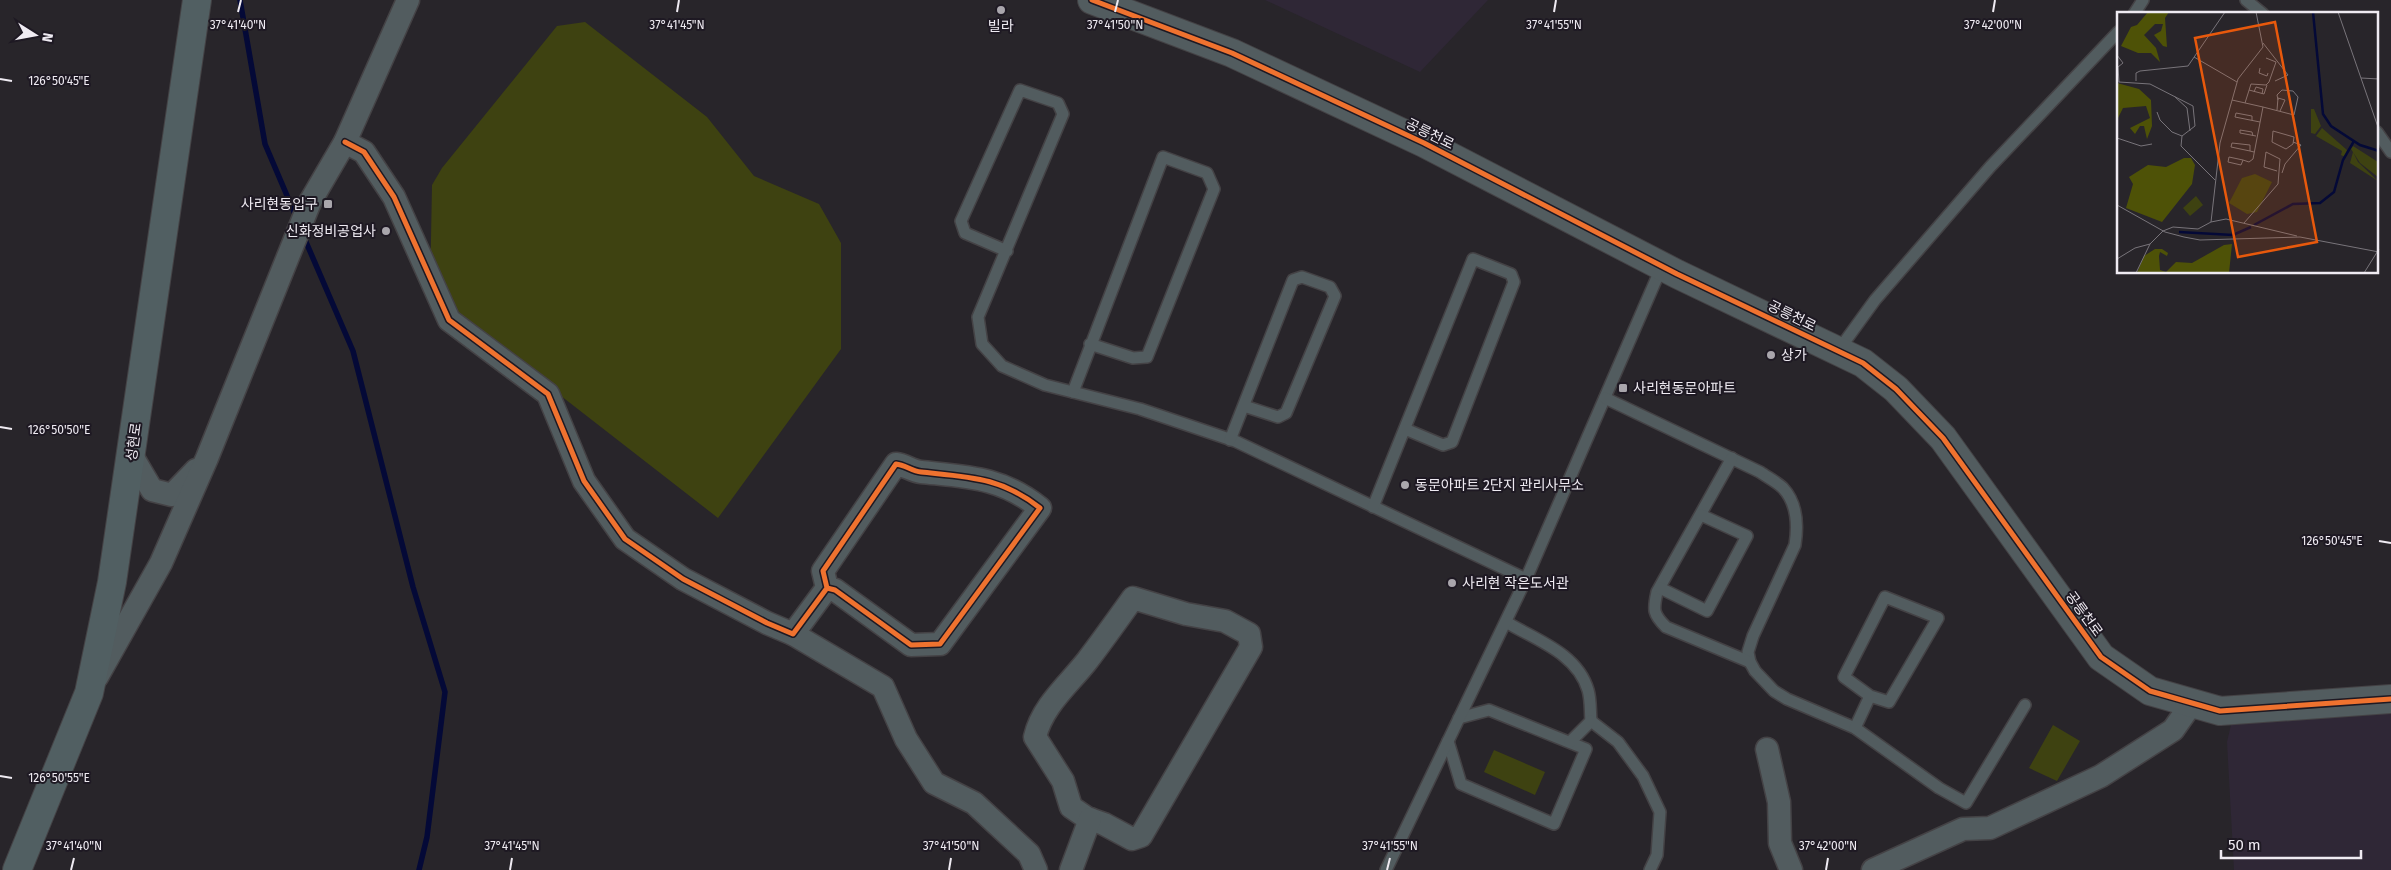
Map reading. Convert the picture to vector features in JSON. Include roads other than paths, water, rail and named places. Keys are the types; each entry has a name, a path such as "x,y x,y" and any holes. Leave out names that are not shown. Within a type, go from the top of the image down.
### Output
{"main road":[{"name":"성현로","path":"17,870 88,694 112,582 132,456 197,0"}],"street":[{"path":"88,694 161,563 206,458 288,251 310,202 345,142 408,0"},
{"name":"공릉천로","path":"1092,0 1232,53 1346,106 1424,143 1662,266 1863,363 1896,389 1944,438 2101,657 2150,691 2220,710 2391,699"},
{"path":"345,142 364,152 394,197 449,320 548,394 584,481 624,539 682,578 767,623 793,634 883,687 906,739 934,783 974,803 1029,854 1036,870"},
{"path":"132,456 152,490 172,495 206,458"},
{"path":"793,634 826,588 823,571 896,464 918,472 941,473 1002,484 1024,495 1040,508 940,644 911,645 835,590 826,588"},
{"path":"1133,598 1186,614 1225,621 1249,634 1251,647 1141,836 1132,839 1104,824 1090,819 1071,808 1063,781 1035,736 1037,726 1059,693 1087,661 1133,598"},
{"path":"1873,870 1963,830 1990,828 2101,776 2172,730 2192,703"},
{"path":"1768,749 1779,802 1780,843 1791,870"},
{"path":"1071,870 1090,819"}],"lane":[{"path":"2135,12 2143,0"},
{"path":"2246,0 2261,12"},
{"path":"1838,351 1875,300 1978,182 2039,114 2117,33"},
{"path":"1006,250 965,233 961,221 1020,90 1058,103 1063,114 978,317 982,344 1002,366 1045,385 1140,409 1230,440 1526,579"},
{"path":"2378,133 2391,152"},
{"path":"1073,392 1090,344 1163,157 1207,173 1214,189 1146,357 1133,358 1090,344"},
{"path":"1373,507 1473,259 1511,274 1514,282 1452,442 1443,445 1405,429"},
{"path":"1386,870 1526,579 1662,266"},
{"path":"1230,440 1294,280 1302,277 1330,287 1335,296 1286,413 1278,417 1244,406"},
{"path":"1605,398 1760,472 1783,488 1790,499 1798,530 1795,545 1753,636 1748,652 1750,662 1764,681 1787,699 1855,728 1939,788 1966,802 2026,705"},
{"path":"1732,458 1660,588 1654,609 1658,619 1666,627 1750,662"},
{"path":"1660,588 1706,611 1746,536 1701,515"},
{"path":"1886,597 1938,618 1889,702 1870,696 1844,676 1886,597"},
{"path":"1506,622 1562,653 1579,670 1588,690 1591,722 1618,742 1643,776 1660,812 1657,855 1650,870"},
{"path":"1855,728 1870,696"},
{"path":"1448,741 1462,784 1554,824 1586,749 1489,710 1459,718"},
{"path":"1570,742 1591,722"}],"waterway":[{"path":"240,0 265,144 297,219"},
{"path":"303,235 353,351 413,587 445,692 427,837 419,870"}],"place":[{"name":"빌라","path":"1001,10"},
{"name":"사리현동입구","path":"328,204"},
{"name":"신화정비공업사","path":"386,231"},
{"name":"상가","path":"1771,355"},
{"name":"사리현동문아파트","path":"1623,388"},
{"name":"동문아파트 2단지 관리사무소","path":"1405,485"},
{"name":"사리현 작은도서관","path":"1452,583"}]}
